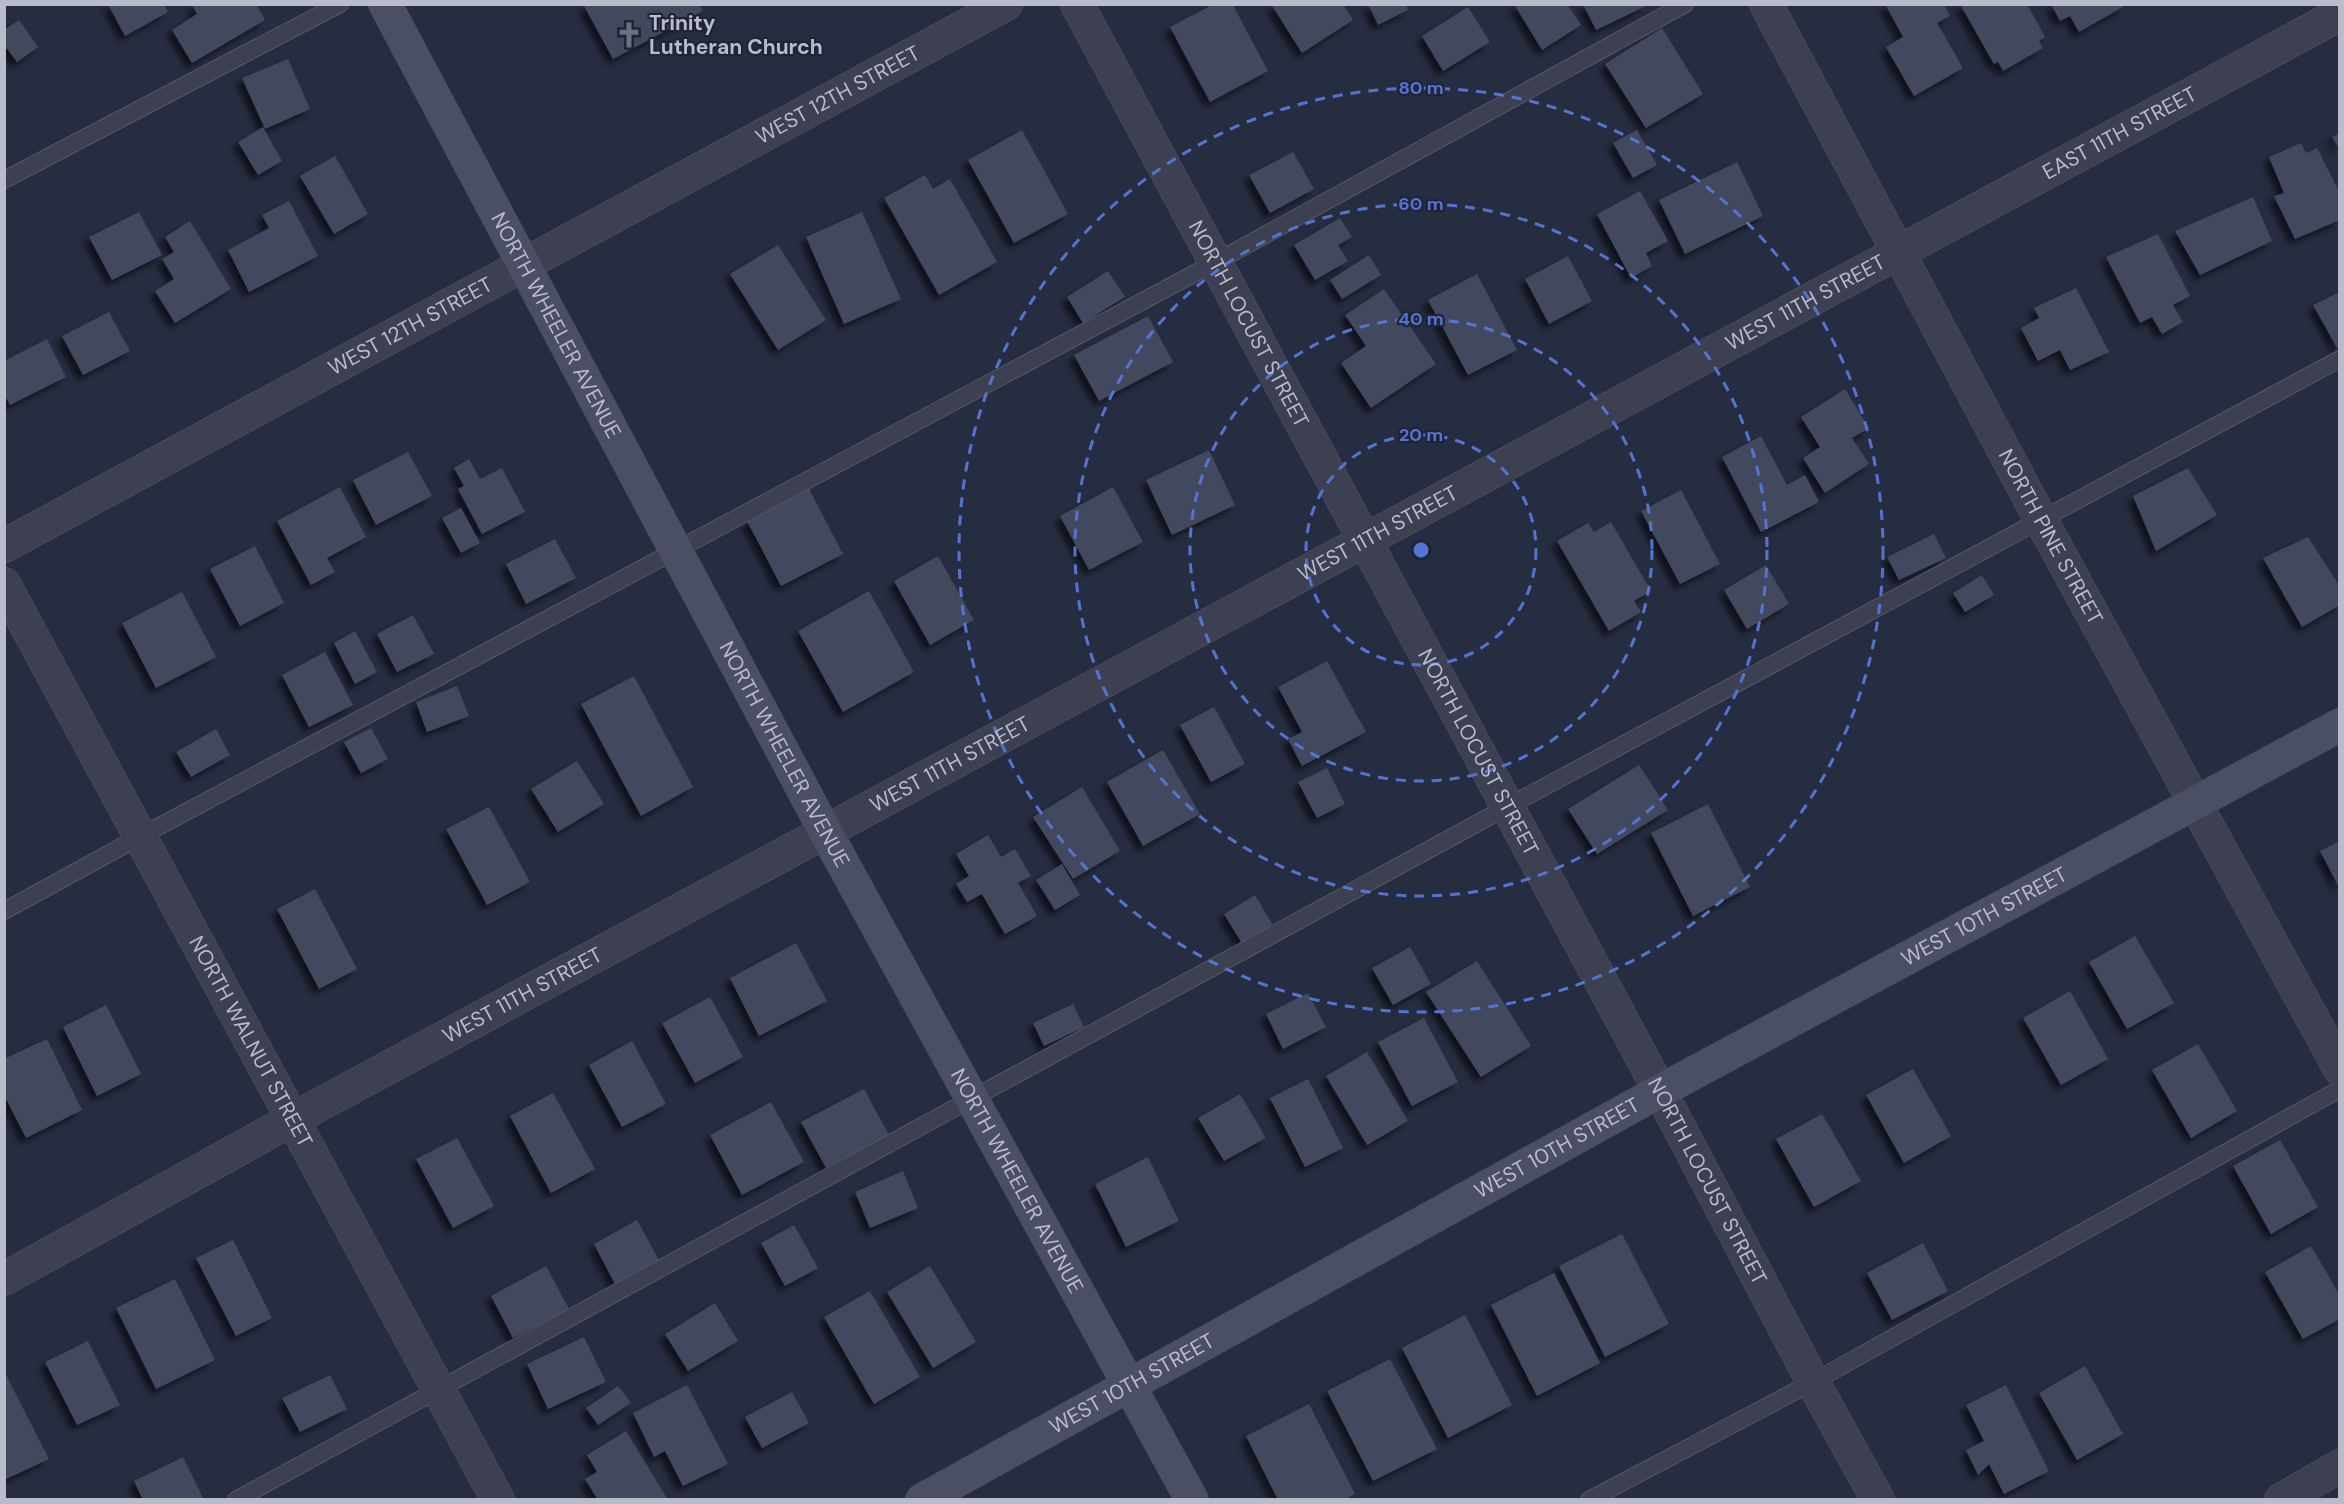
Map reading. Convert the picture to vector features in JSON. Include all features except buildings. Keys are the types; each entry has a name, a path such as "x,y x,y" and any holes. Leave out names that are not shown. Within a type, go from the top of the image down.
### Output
{"street":[{"name":"NORTH WHEELER AVENUE","path":"385,4 825,831 1192,1500"},
{"name":"WEST 12TH STREET","path":"4,546 1006,4"},
{"name":"NORTH LOCUST STREET","path":"1077,4 1878,1500"},
{"name":"NORTH PINE STREET","path":"1766,4 2041,520 2340,1069"},
{"name":"EAST 11TH STREET","path":"1898,252 2340,14"},
{"name":"WEST 11TH STREET","path":"4,1279 293,1119 1898,252"},
{"name":"NORTH WALNUT STREET","path":"4,584 498,1500"},
{"name":"WEST 10TH STREET","path":"922,1500 1660,1091 2340,724"},
{"path":"2281,1500 2340,1466"}],"lane":[{"path":"4,180 340,4"},
{"path":"4,911 1214,263 1685,4"},
{"path":"236,1500 1507,807 2340,359"},
{"path":"1589,1500 1813,1382 2340,1089"}],"place":[{"name":"Trinity Lutheran Church","path":"629,35"}]}
